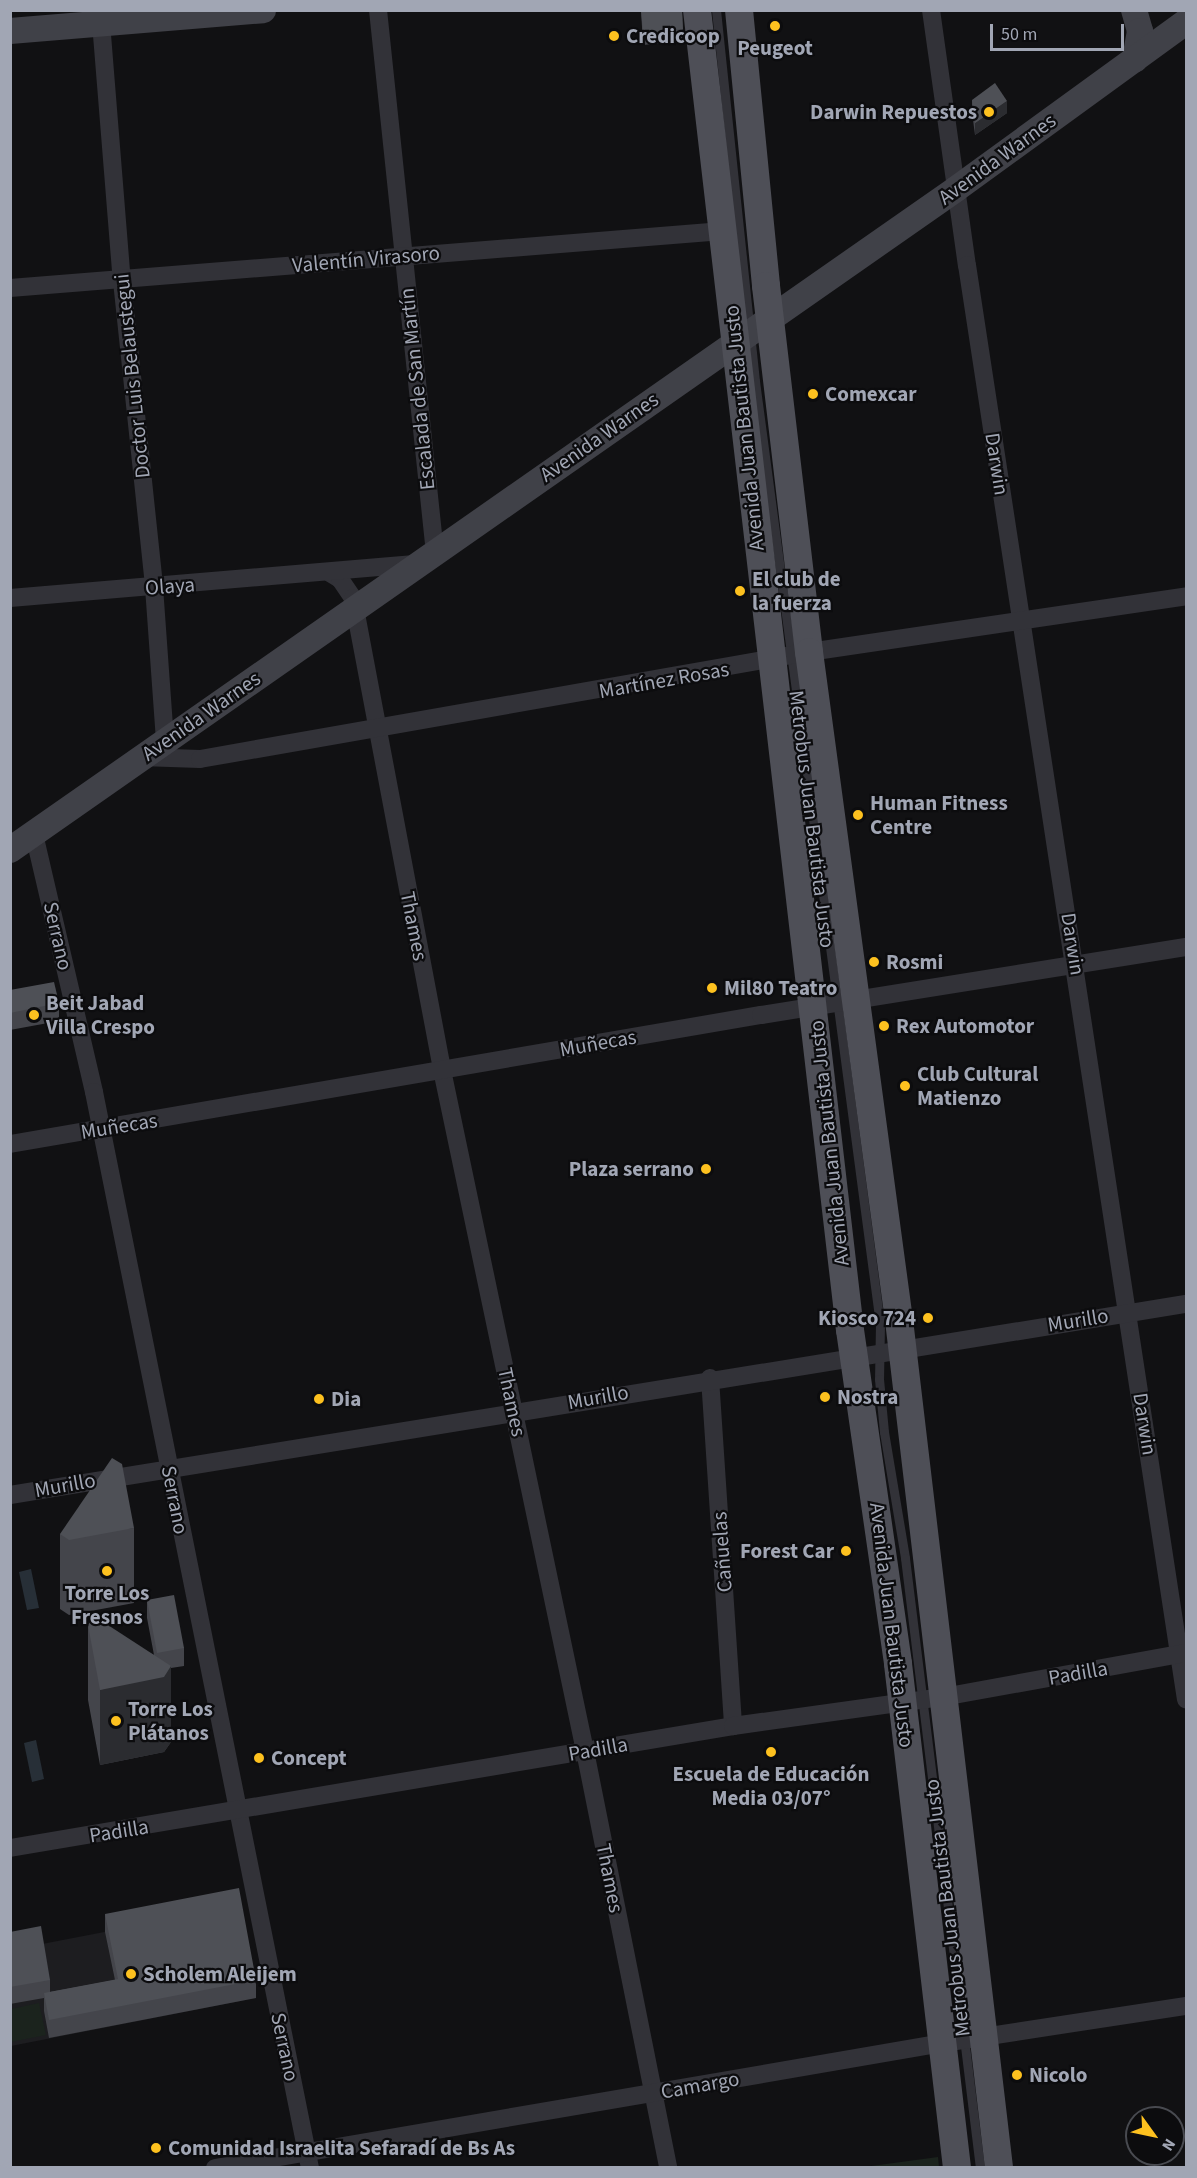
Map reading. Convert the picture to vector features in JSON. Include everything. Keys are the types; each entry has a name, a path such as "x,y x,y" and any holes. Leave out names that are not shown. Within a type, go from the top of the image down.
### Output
{"main road":[{"path":"10,31 100,17 263,10"},
{"name":"Avenida Juan Bautista Justo","path":"697,10 723,231 751,330 790,657 922,1700 962,2040 999,2168"},
{"name":"Avenida Juan Bautista Justo","path":"739,10 751,330 790,657 922,1700 962,2040 957,2168"},
{"path":"1134,10 1140,32 1135,60"},
{"name":"Avenida Warnes","path":"10,850 428,559 751,330 956,189 1186,22"}],"street":[{"name":"Escalada de San Martín","path":"378,10 428,559"},
{"name":"Darwin","path":"931,10 1021,620 1077,965 1128,1312 1183,1654 1186,1698"},
{"name":"Doctor Luis Belaustegui","path":"100,17 122,281 154,587 165,742"},
{"name":"Valentín Virasoro","path":"10,288 122,281 402,255 723,231"},
{"name":"Olaya","path":"10,598 330,573 428,559"},
{"path":"330,573 348,587 355,609"},
{"name":"Martínez Rosas","path":"141,757 200,759 790,657 1186,596"},
{"name":"Thames","path":"355,609 376,730 442,1070 585,1751 668,2168"},
{"path":"334,624 349,627 360,637"},
{"name":"Serrano","path":"34,834 102,1129 308,2160"},
{"name":"Muñecas","path":"10,1144 835,1003 1186,947"},
{"name":"Murillo","path":"10,1495 710,1378 1186,1304"},
{"name":"Cañuelas","path":"710,1378 733,1726"},
{"name":"Padilla","path":"10,1848 237,1813 733,1726 922,1700 1183,1654"},
{"name":"Camargo","path":"215,2168 308,2160 652,2093 962,2040 1186,2006"}],"lane":[{"path":"716,10 775,542 790,657"},
{"path":"775,542 777,621 790,657"},
{"name":"Metrobus Juan Bautista Justo","path":"962,2040 980,2168"}],"shaded area":[{"path":"31,1569 39,1608 27,1610 19,1572"},
{"path":"36,1740 44,1779 32,1782 24,1743"},
{"name":"Scholem Aleijem","path":"239,1906 256,1998 11,2046 11,1950"},
{"path":"39,2003 46,2035 11,2042 11,2009"},
{"path":"938,2157 939,2167 864,2167"}],"building":[{"path":"641,10 682,10 683,29 643,33"},
{"path":"995,83 1007,101 975,123 972,100"},
{"path":"54,982 59,1003 10,1013 10,990"},
{"path":"112,1458 122,1464 134,1528 69,1540 60,1534"},
{"path":"174,1595 184,1648 157,1653 147,1600"},
{"path":"94,1616 171,1666 164,1677 100,1690 88,1625"},
{"path":"239,1888 256,1980 49,2020 44,1993 118,1979 105,1914"},
{"path":"41,1926 50,1980 10,1987 10,1932"}],"place":[{"name":"Peugeot","path":"775,26"},
{"name":"Credicoop","path":"614,36"},
{"name":"Darwin Repuestos","path":"989,112"},
{"name":"Comexcar","path":"813,394"},
{"name":"El club de la fuerza","path":"740,591"},
{"name":"Human Fitness Centre","path":"858,815"},
{"name":"Rosmi","path":"874,962"},
{"name":"Mil80 Teatro","path":"712,988"},
{"name":"Beit Jabad Villa Crespo","path":"34,1015"},
{"name":"Rex Automotor","path":"884,1026"},
{"name":"Club Cultural Matienzo","path":"905,1086"},
{"name":"Plaza serrano","path":"706,1169"},
{"name":"Kiosco 724","path":"928,1318"},
{"name":"Nostra","path":"825,1397"},
{"name":"Dia","path":"319,1399"},
{"name":"Forest Car","path":"846,1551"},
{"name":"Torre Los Fresnos","path":"107,1571"},
{"name":"Torre Los Plátanos","path":"116,1721"},
{"name":"Escuela de Educación Media 03/07°","path":"771,1752"},
{"name":"Concept","path":"259,1758"},
{"name":"Scholem Aleijem","path":"131,1974"},
{"name":"Nicolo","path":"1017,2075"},
{"name":"Comunidad Israelita Sefaradí de Bs As","path":"156,2148"}]}
